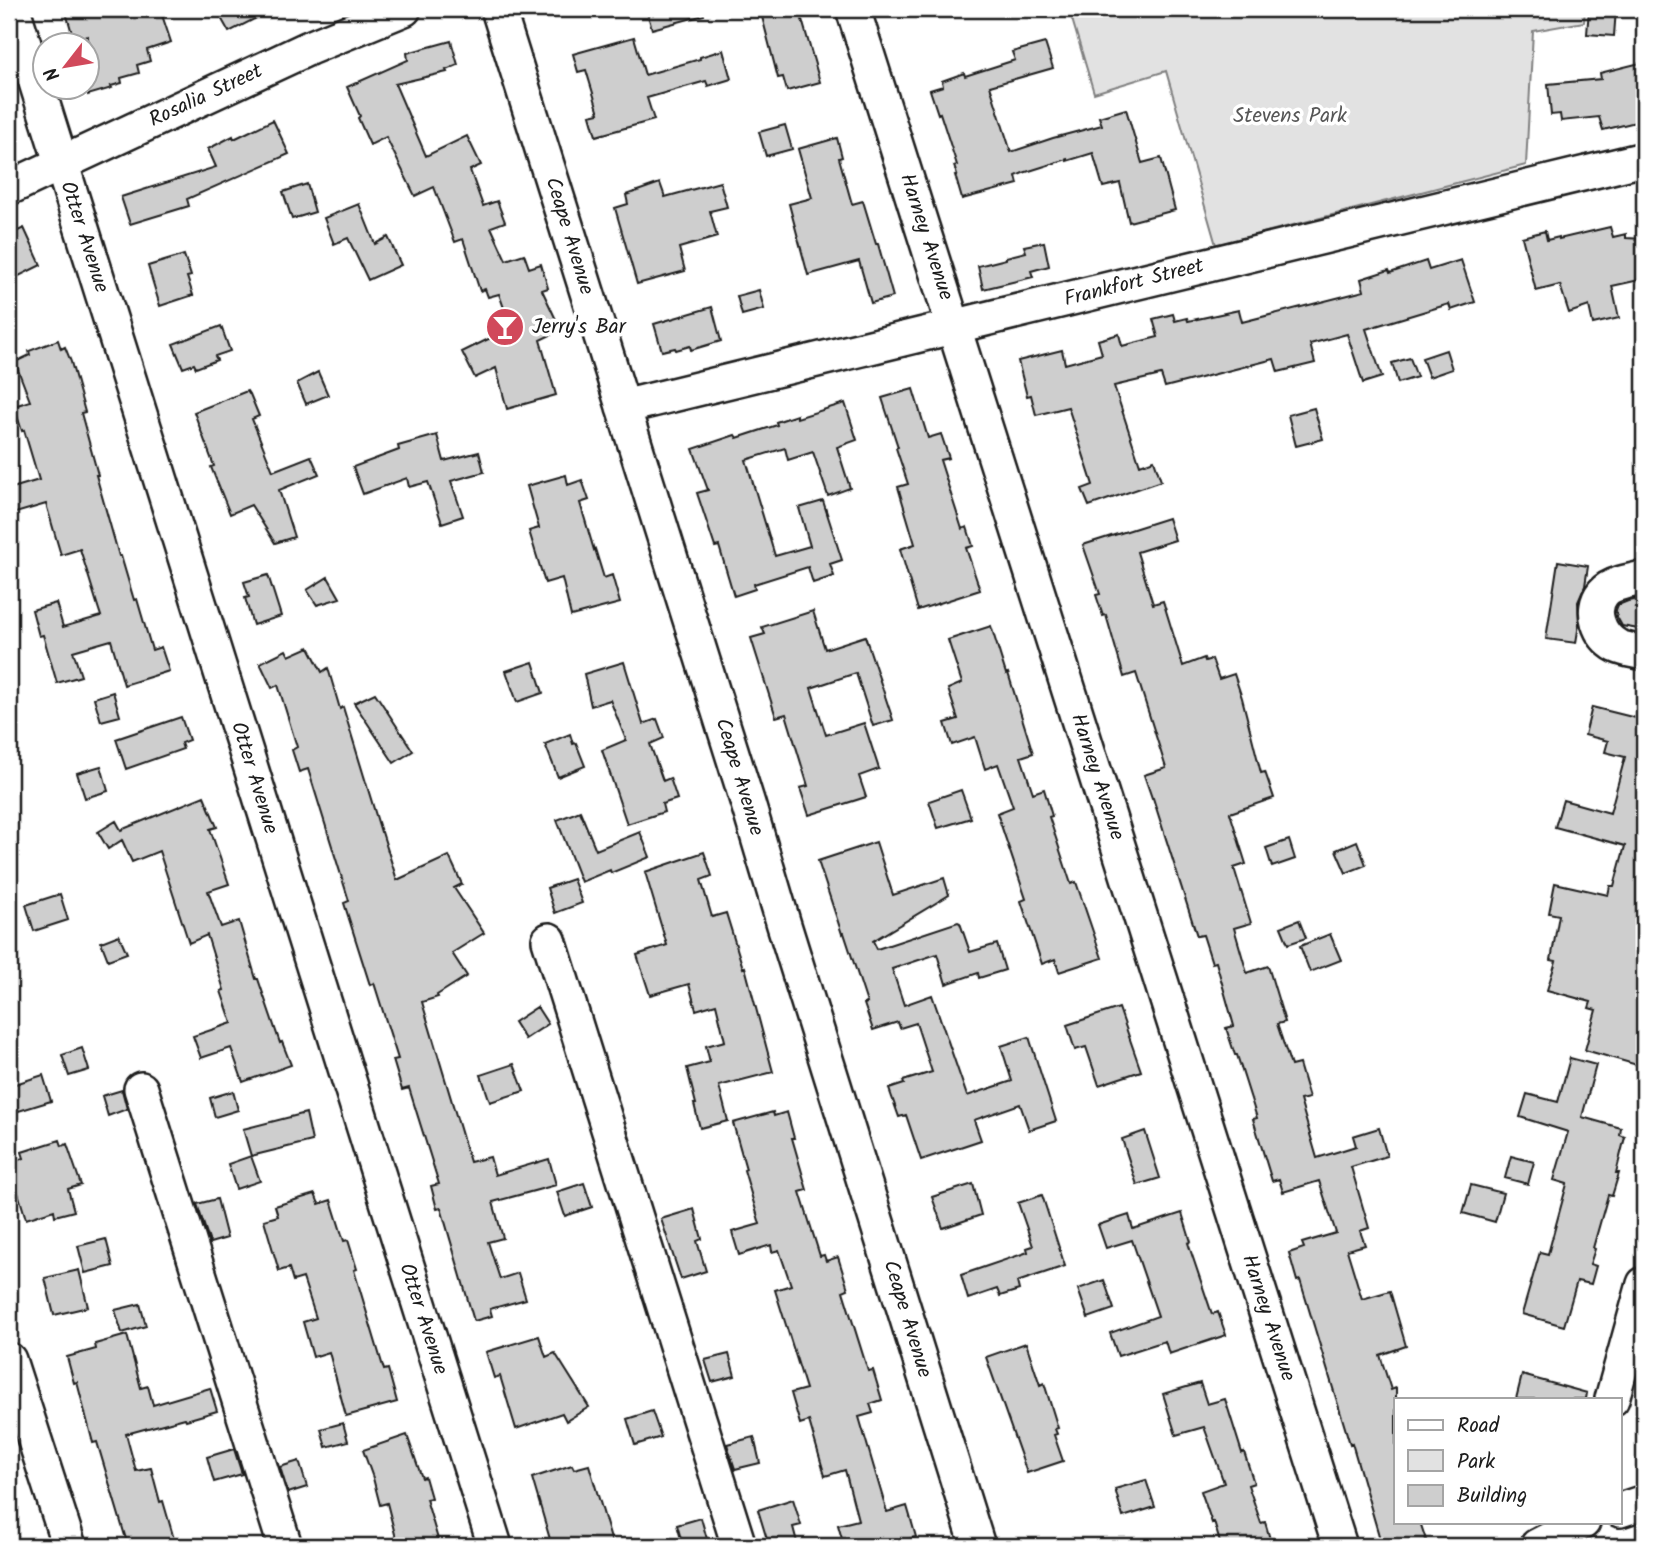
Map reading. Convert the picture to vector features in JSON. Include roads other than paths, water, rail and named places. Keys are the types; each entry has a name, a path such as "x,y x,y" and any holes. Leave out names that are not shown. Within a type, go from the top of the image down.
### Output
{"street":[{"name":"Otter Avenue","path":"13,9 495,1546"},
{"name":"Rosalia Street","path":"9,188 309,48 404,9"},
{"name":"Ceape Avenue","path":"498,9 978,1546"},
{"name":"Harney Avenue","path":"853,9 1340,1546"},
{"name":"Frankfort Street","path":"623,407 1644,159"},
{"path":"1644,578 1627,580 1604,592 1597,606 1597,619 1601,631 1618,647 1644,653"},
{"path":"549,940 739,1546"},
{"path":"141,1089 285,1546"},
{"path":"1612,1398 1644,1284"},
{"path":"9,1360 69,1546"},
{"path":"1622,1509 1644,1502"},
{"path":"1537,1546 1581,1528"}],"place":[{"name":"Jerry's Bar","path":"505,327"}],"park label":[{"name":"Stevens Park","path":"1290,116"}]}
